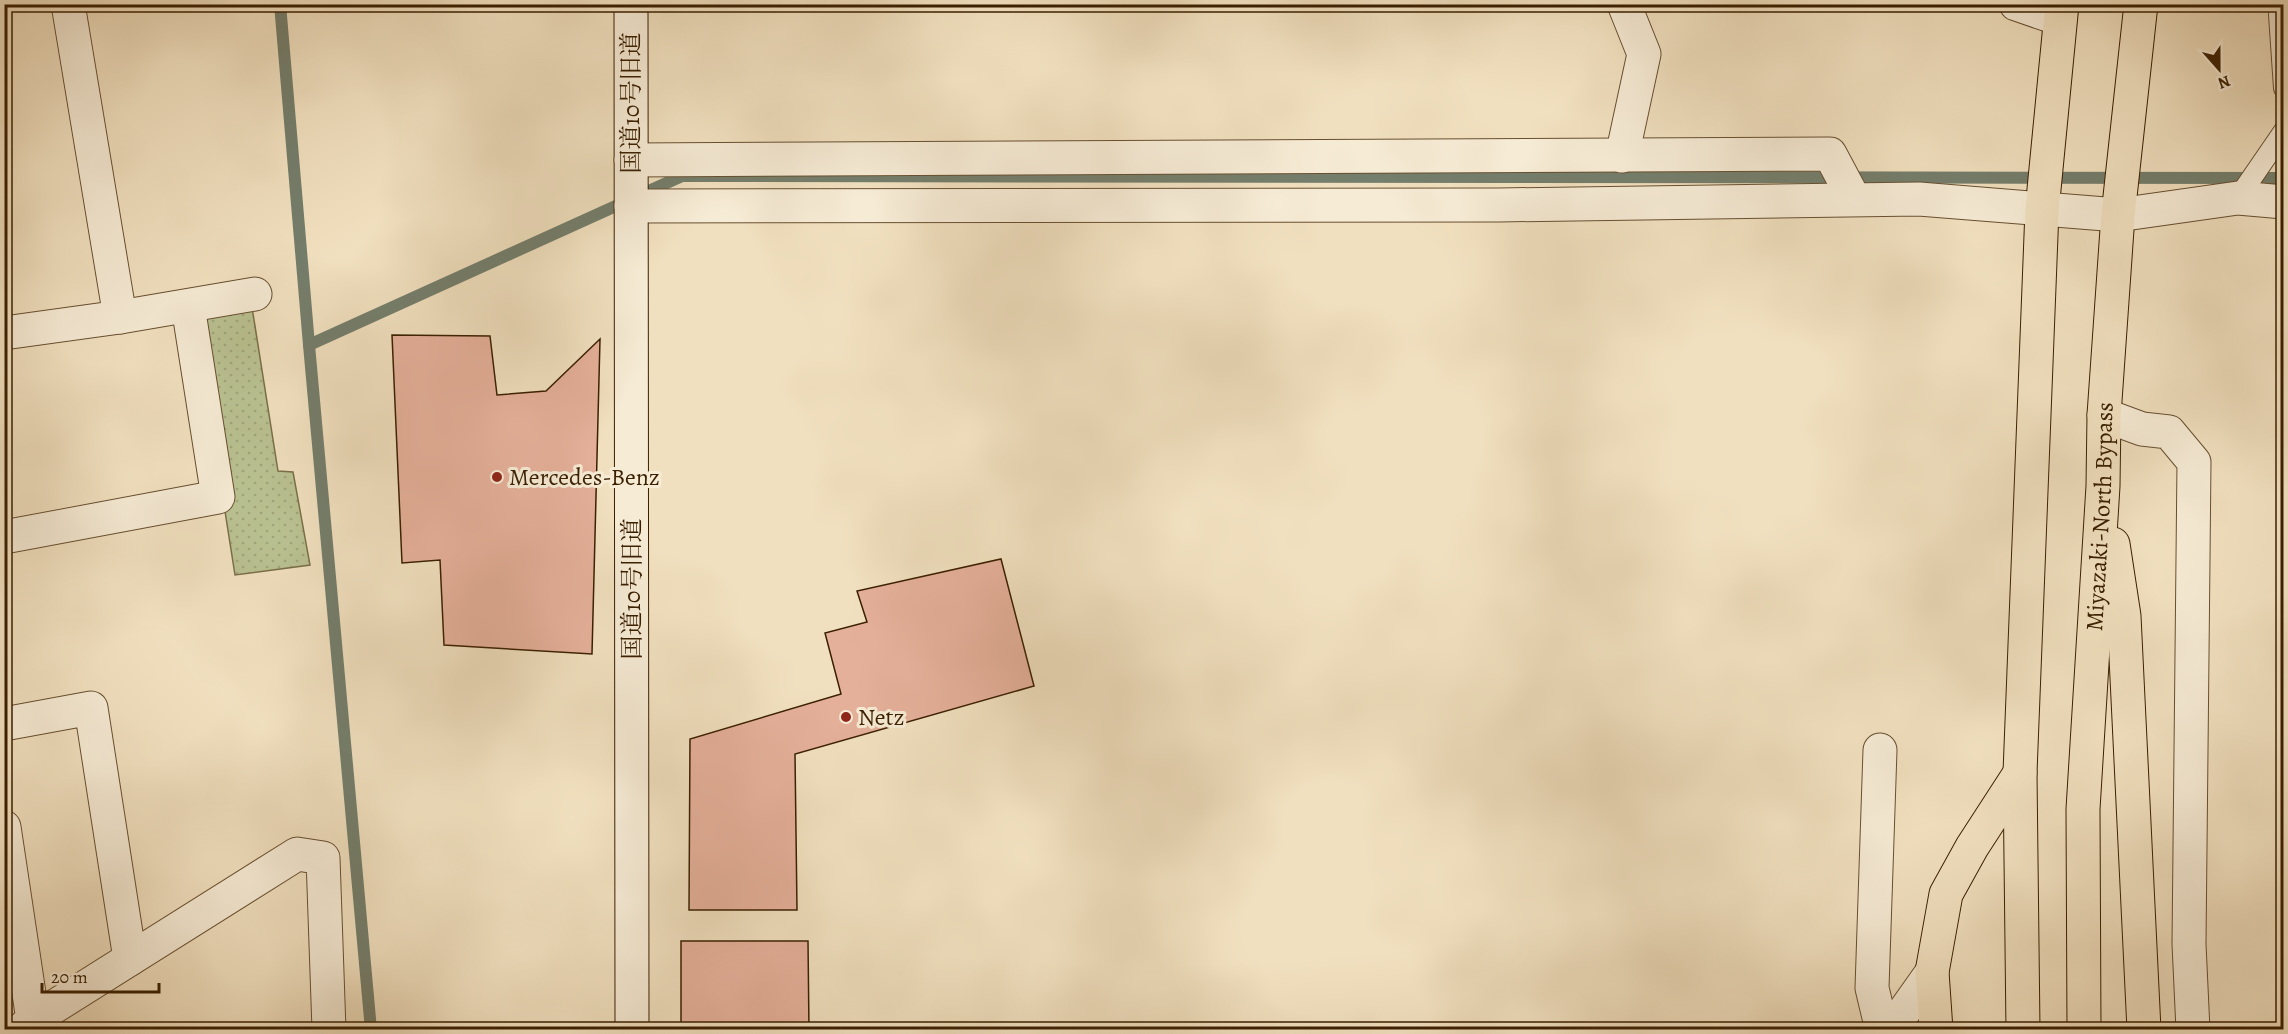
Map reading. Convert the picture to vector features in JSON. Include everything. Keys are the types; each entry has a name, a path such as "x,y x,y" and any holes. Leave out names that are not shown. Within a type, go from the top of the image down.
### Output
{"highway":[{"name":"Miyazaki-North Bypass","path":"2084,1029 2083,809 2103,486 2104,415 2118,215 2141,4"},
{"path":"2023,1029 2020,773 2042,210 2061,12"},
{"path":"2103,486 2124,616 2144,1029"},
{"path":"1936,1029 1932,972 1946,894 1972,848 2020,773"}],"street":[{"path":"68,4 120,317"},
{"name":"国道10号旧道","path":"631,4 632,1029"},
{"path":"1622,156 1644,54 1624,4"},
{"path":"2016,4 2061,12"},
{"path":"631,160 1830,154 1854,199"},
{"path":"631,206 1499,205 1919,199 2118,215 2238,198 2283,202"},
{"path":"4,333 120,317 255,294"},
{"path":"4,537 218,497 188,306"},
{"path":"2104,415 2142,429 2169,432 2194,462 2189,944 2193,1029"},
{"path":"4,724 91,708 130,959"},
{"path":"1880,750 1872,988 1882,1029"},
{"path":"4,827 27,1025 297,854 323,858 329,1029"},
{"path":"1891,1029 1932,972"}],"lane":[{"path":"2283,11 2278,15 2283,88"},
{"path":"2238,198 2283,132"}],"green space":[{"path":"251,301 278,471 293,472 310,565 235,575 200,319"}],"building":[{"name":"Mercedes-Benz","path":"392,335 490,336 497,395 546,391 600,339 592,654 444,645 440,560 402,563"},
{"name":"Netz","path":"1001,559 1034,686 795,754 797,910 689,910 690,739 841,694 825,633 867,622 857,591"},
{"path":"681,941 808,941 809,1030 681,1030"}],"waterway":[{"path":"280,4 371,1030"},
{"path":"309,345 682,176 2284,178"}],"place":[{"name":"Mercedes-Benz","path":"497,477"},
{"name":"Netz","path":"846,717"}]}
